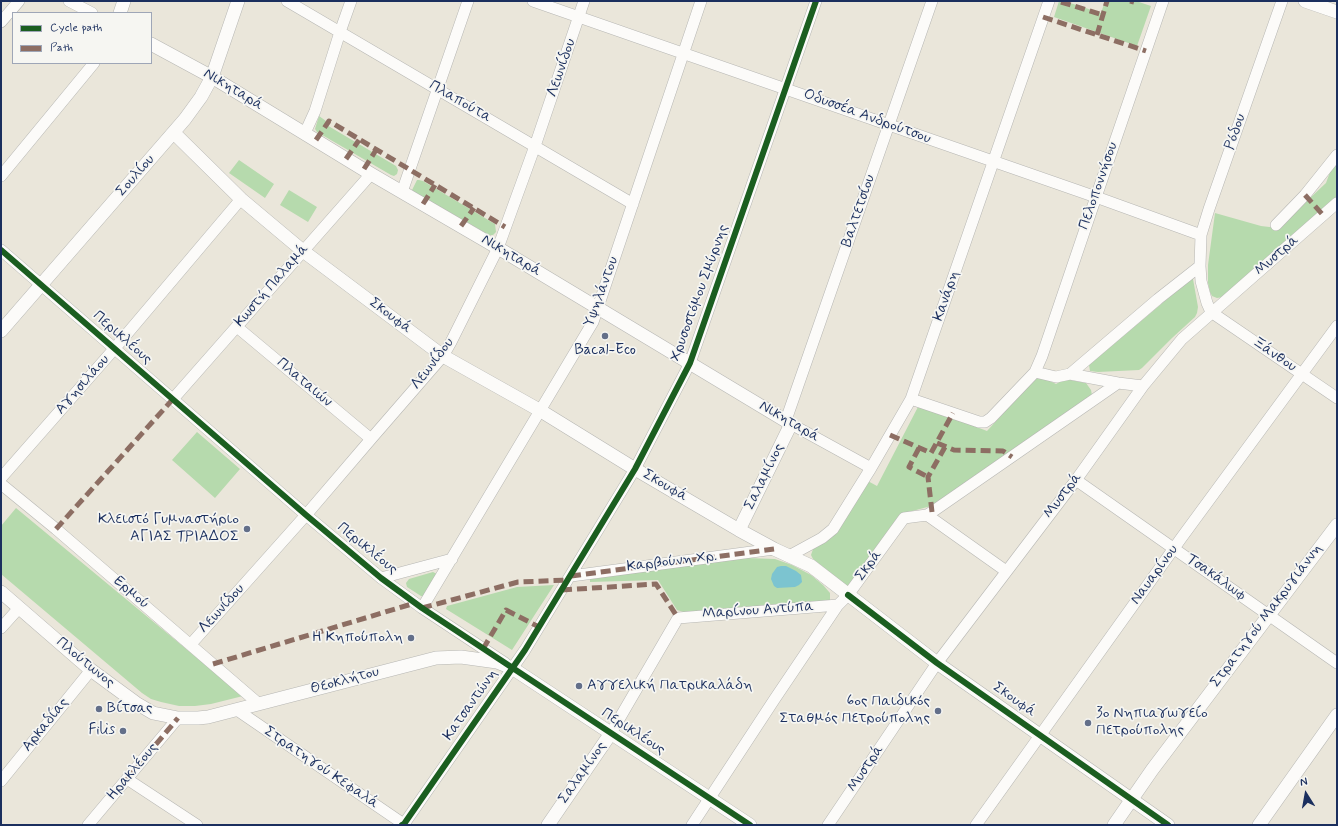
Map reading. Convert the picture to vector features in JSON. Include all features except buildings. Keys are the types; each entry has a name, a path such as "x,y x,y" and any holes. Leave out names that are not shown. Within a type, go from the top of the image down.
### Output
{"street":[{"path":"1,22 19,1"},
{"path":"69,1 90,12"},
{"path":"120,12 124,1"},
{"name":"Σουλίου","path":"1,331 174,133 201,97 212,77 238,1"},
{"name":"Πλαπούτα","path":"287,1 633,204"},
{"path":"305,133 315,111 351,1"},
{"path":"402,192 468,1"},
{"name":"Οδυσσέα Ανδρούτσου","path":"533,1 683,52 994,162 1096,196 1201,235"},
{"name":"Λεωνίδου","path":"191,644 306,515 443,356 498,248 535,146 584,1"},
{"name":"Υψηλάντου","path":"422,608 593,322 701,1"},
{"name":"Χρυσοστόμου Σμύρνης","path":"571,576 634,469 690,363 816,1"},
{"name":"Βαλτετσίου","path":"788,422 932,1"},
{"name":"Κανάρη","path":"789,556 822,538 833,530 911,399 1049,1"},
{"name":"Πελοποννήσου","path":"1035,372 1042,356 1163,1"},
{"name":"Ρόδου","path":"1211,312 1201,281 1201,235 1282,1"},
{"path":"1305,1 1337,12"},
{"name":"Νικηταρά","path":"152,45 212,77 370,174 498,248 788,422 871,468"},
{"path":"1,176 93,64"},
{"name":"Σκουφά","path":"174,133 241,199 303,251 443,356 541,411 634,469 739,530 774,549 811,566 937,663 1168,825"},
{"path":"1276,225 1310,189 1337,155"},
{"name":"Κωστή Παλαμά","path":"173,399 370,174"},
{"name":"Αγησιλάου","path":"1,478 115,348 241,199"},
{"name":"Μυστρά","path":"828,825 937,663 1076,480 1143,386 1182,339 1337,203"},
{"name":"Περικλέους","path":"1,250 306,515 381,578 422,608 750,825"},
{"path":"1070,374 1158,299 1200,266"},
{"name":"Ξάνθου","path":"1211,312 1337,398"},
{"name":"Ναυαρίνου","path":"976,825 1174,548 1337,326"},
{"name":"Πλαταιών","path":"236,327 372,439"},
{"path":"911,399 978,422 985,422 991,418 1035,372 1056,376 1070,374 1143,386"},
{"name":"Σκρά","path":"692,825 838,605 848,595 904,518 927,515 1087,406 1118,383"},
{"name":"Σαλαμίνος","path":"739,530 788,422"},
{"name":"Τσακάλωφ","path":"1076,480 1337,663"},
{"name":"Ερμού","path":"1,484 191,644 259,704"},
{"path":"927,515 1006,571"},
{"name":"Στρατηγού Μακρυγιάννη","path":"1114,825 1152,770 1337,525"},
{"name":"Καρβούνη Χρ.","path":"571,576 774,549"},
{"path":"381,578 452,559"},
{"name":"Κατσαντώνη","path":"403,825 525,650 571,576"},
{"name":"Πλούτωνος","path":"1,592 91,670 144,708 153,713 178,718"},
{"name":"Μαρίνου Αντύπα","path":"678,618 838,605"},
{"path":"1,628 19,608"},
{"name":"Σαλαμίνος","path":"548,825 611,733 678,618"},
{"name":"Θεοκλήτου","path":"178,718 198,718 237,710 436,658 472,658 497,662 512,668"},
{"name":"Αρκαδίας","path":"1,781 91,670"},
{"name":"Στρατηγού Κεφαλά","path":"237,710 403,825"},
{"path":"1259,825 1337,716"},
{"name":"Ηρακλέους","path":"88,825 178,718"},
{"path":"127,779 197,825"}],"green space":[{"path":"1059,1 1064,1 1101,13 1105,1 1136,1 1151,6 1137,46 1054,17"},
{"path":"319,116 326,121 325,124 396,166 398,170 397,174 394,176 391,175 317,132 315,129"},
{"path":"239,160 274,184 265,198 229,173"},
{"path":"1337,160 1337,199 1223,297 1217,298 1212,296 1208,283 1208,265 1215,213 1261,226 1278,228 1326,183"},
{"path":"417,180 423,181 495,224 496,232 493,235 489,235 414,192 412,190"},
{"path":"289,190 317,207 308,222 280,205"},
{"path":"1192,278 1198,307 1195,317 1142,368 1139,370 1090,371 1089,365"},
{"path":"1038,375 1056,384 1065,379 1086,383 1091,390 1092,395 935,505 901,514 848,587 813,559 811,555 813,549 834,535 866,480 877,486 919,405 987,431"},
{"path":"197,432 240,469 215,498 172,460"},
{"path":"16,508 243,696 211,704 179,706 151,699 142,693 1,574 1,526"},
{"path":"747,558 775,559 792,565 811,575 823,585 830,593 830,601 690,614 677,610 658,580 590,582 590,578"},
{"path":"433,572 437,574 424,597 407,587 406,583 409,579"},
{"path":"554,585 512,650 446,609 447,606 517,587"}],"water":[{"path":"786,566 796,571 801,575 802,582 795,587 777,588 774,586 771,579 772,574 777,567"}],"marked path":[{"path":"1097,35 1107,1"},
{"path":"1130,1 1134,2"},
{"path":"1061,2 1103,15"},
{"path":"1043,17 1146,51"},
{"path":"316,140 329,121 505,227"},
{"path":"346,159 359,140"},
{"path":"364,169 376,150"},
{"path":"423,204 435,185"},
{"path":"1305,195 1323,215"},
{"path":"461,226 474,208"},
{"path":"56,529 173,399"},
{"path":"890,435 931,453 953,413"},
{"path":"937,443 954,450 1003,451 1012,457"},
{"path":"932,512 928,477 945,447"},
{"path":"919,448 909,467 928,477"},
{"path":"571,576 774,549"},
{"path":"422,608 518,582 568,580"},
{"path":"562,590 656,584 678,618"},
{"path":"213,664 415,603"},
{"path":"483,649 506,610 539,627"},
{"path":"127,779 178,718"}],"cycle path":[{"path":"402,825 525,650 635,469 690,363 816,1"},
{"path":"1,250 306,515 381,578 422,608 750,825"},
{"path":"848,595 937,663 1168,825"}],"place":[{"name":"Bacal-Eco","path":"605,336"},
{"name":"Κλειστό Γυμναστήριο ΑΓΙΑΣ ΤΡΙΑΔΟΣ","path":"247,529"},
{"name":"Η Κηπούπολη","path":"411,638"},
{"name":"Αγγελική Πατρικαλάδη","path":"579,686"},
{"name":"Βίτσας","path":"99,709"},
{"name":"6ος Παιδικός Σταθμός Πετρούπολης","path":"938,711"},
{"name":"3ο Νηπιαγωγείο Πετρούπολης","path":"1088,723"},
{"name":"Filis","path":"123,731"}]}
